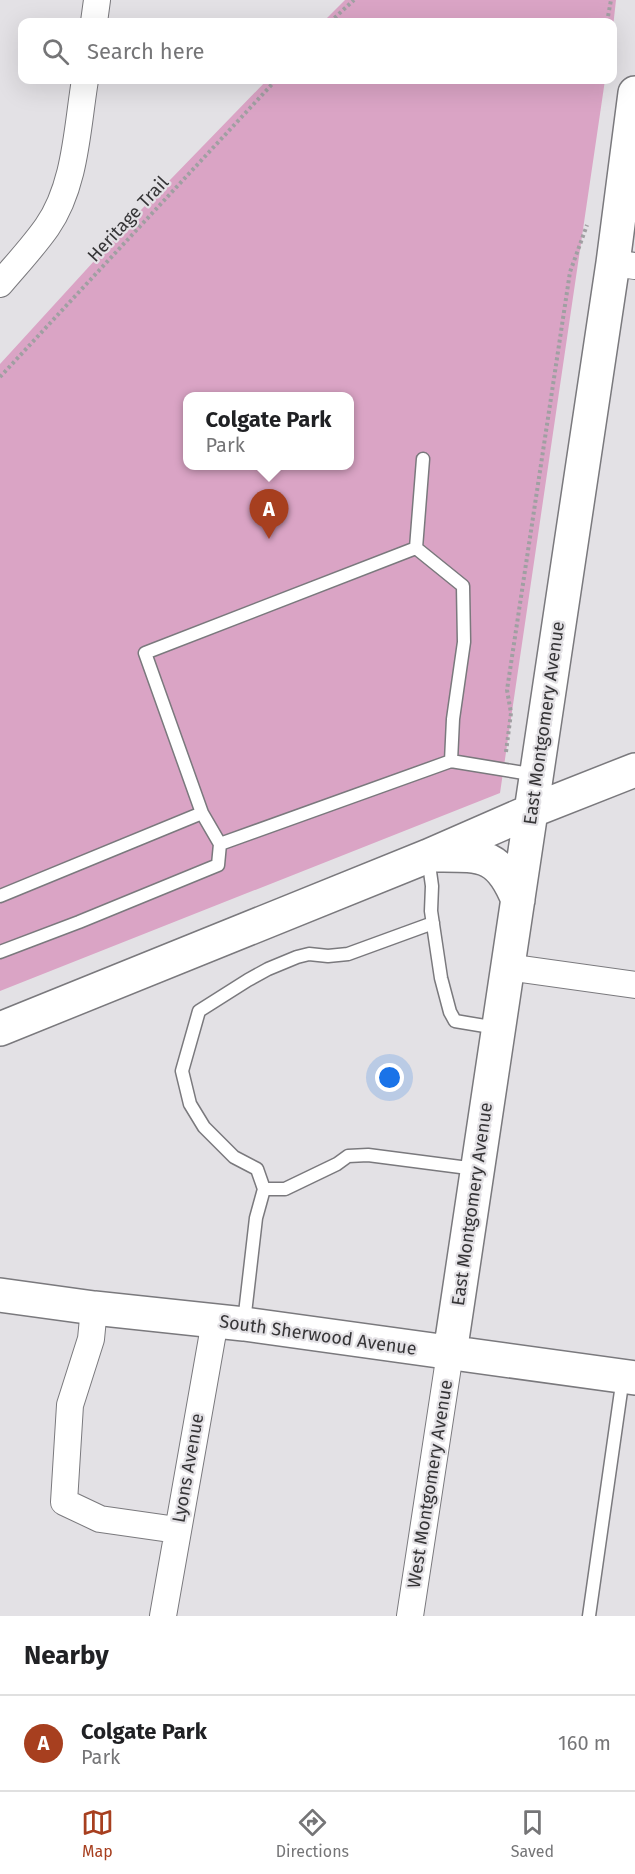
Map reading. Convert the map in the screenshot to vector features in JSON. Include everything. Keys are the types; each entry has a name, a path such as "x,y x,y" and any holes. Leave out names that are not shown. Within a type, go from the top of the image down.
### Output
{"street":[{"path":"95,18 97,0"},
{"path":"0,284 48,225 64,193 84,84"},
{"name":"East Montgomery Avenue","path":"450,1353 536,776 624,264 635,93"},
{"path":"0,1029 428,856 531,811 631,775"},
{"path":"428,856 465,855 496,864 510,880 518,900"},
{"path":"508,967 635,985"},
{"name":"South Sherwood Avenue","path":"0,1295 94,1308 229,1322 629,1377"},
{"path":"94,1308 91,1339 70,1405 64,1502 100,1519 177,1530"},
{"name":"Lyons Avenue","path":"163,1616 177,1530 229,1322"},
{"name":"West Montgomery Avenue","path":"410,1616 450,1353"}],"lane":[{"path":"417,548 423,459"},
{"path":"417,548 463,586 464,642 453,719 450,760"},
{"path":"0,951 79,922 218,865 220,844 202,813 145,653 417,548"},
{"path":"220,844 450,760 536,776"},
{"path":"0,896 202,813"},
{"path":"428,856 432,886 431,911 441,978 450,1012 455,1021 498,1028"},
{"path":"229,1322 264,1190 257,1169 234,1157 204,1127 190,1104 182,1071 199,1011 248,980 297,957 309,954 328,956 348,954 433,923"},
{"path":"264,1190 285,1189 337,1164 348,1156 368,1155 478,1169"},
{"path":"589,1616 629,1377"}],"path":[{"path":"334,18 354,0"},
{"path":"609,18 611,0"},
{"name":"Heritage Trail","path":"0,377 272,84"},
{"path":"506,752 511,714 507,690 568,284 588,219"}],"shaded area":[{"path":"345,0 616,0 614,18 327,18"},
{"path":"263,84 604,84 500,793 0,991 0,364 138,213"}],"place":[{"name":"Colgate Park","path":"269,539"}]}
